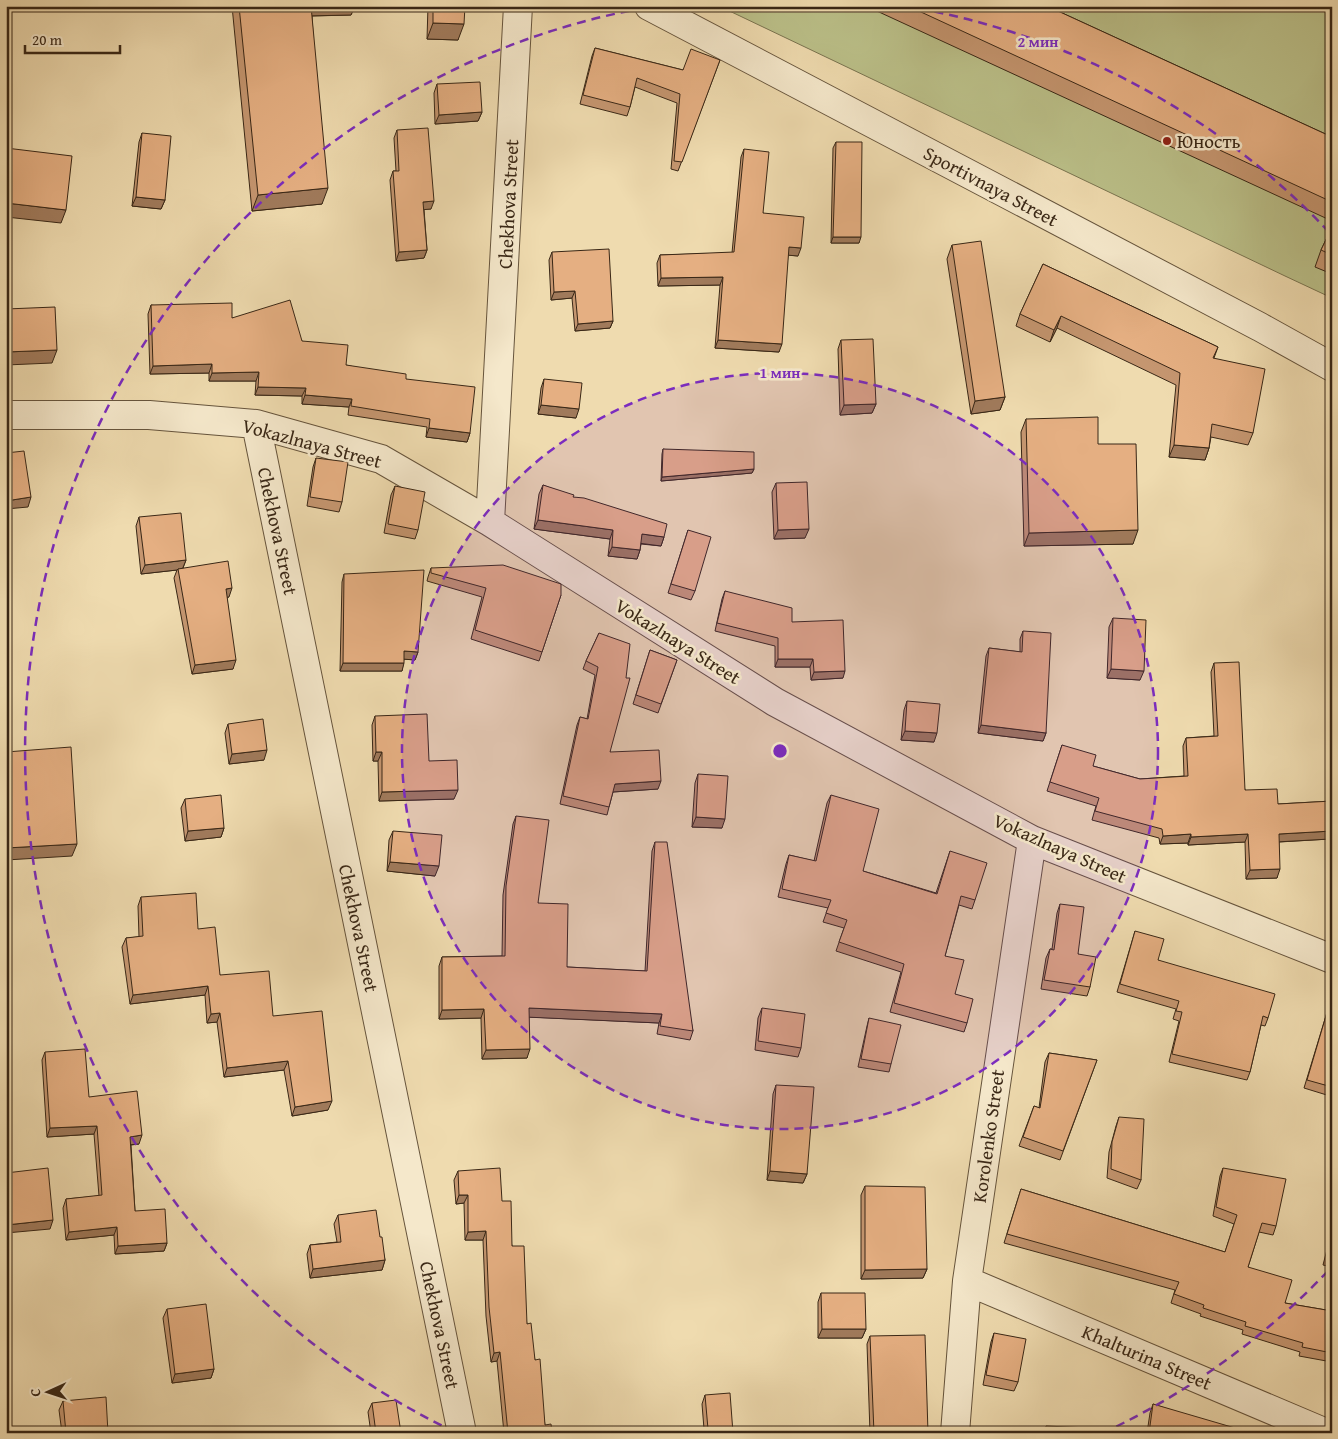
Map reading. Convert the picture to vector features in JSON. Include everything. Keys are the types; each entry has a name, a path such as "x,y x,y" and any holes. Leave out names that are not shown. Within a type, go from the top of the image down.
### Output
{"street":[{"name":"Chekhova Street","path":"490,522 518,6"},
{"name":"Sportivnaya Street","path":"649,6 1251,322 1332,367"},
{"name":"Vokazlnaya Street","path":"6,415 149,415 256,424 382,459 490,522 774,702 1032,840 1332,959"},
{"name":"Chekhova Street","path":"256,424 462,1433"},
{"name":"Korolenko Street","path":"955,1433 967,1282 1032,840"},
{"name":"Khalturina Street","path":"967,1282 1326,1433"}],"green space":[{"name":"Юность","path":"719,6 1332,6 1332,298 1285,276"}],"building":[{"path":"239,6 311,6 328,188 258,195"},
{"path":"433,6 465,6 464,24 433,23"},
{"path":"908,6 1047,6 1332,137 1332,202"},
{"path":"595,48 683,70 691,49 720,60 682,162 674,161 680,94 637,78 630,107 583,95"},
{"path":"480,82 482,112 439,115 437,84"},
{"path":"428,128 434,201 423,202 427,250 399,252 393,171 399,171 397,130"},
{"path":"142,133 171,136 165,200 136,197"},
{"path":"836,142 862,142 861,237 833,237"},
{"path":"6,148 72,156 66,210 6,203"},
{"path":"744,149 769,152 763,213 804,217 801,248 789,247 782,344 718,340 723,277 661,278 660,255 734,252"},
{"path":"1332,227 1332,255 1321,250"},
{"path":"981,241 1005,397 975,401 952,245"},
{"path":"609,249 613,321 578,324 575,291 554,292 552,252"},
{"path":"1043,264 1218,347 1213,358 1265,369 1253,433 1212,424 1209,448 1174,445 1180,373 1061,316 1054,330 1020,314"},
{"path":"290,300 302,341 348,345 346,365 406,374 406,379 475,387 470,433 429,428 430,419 351,406 352,399 305,395 306,388 258,387 259,372 212,373 212,364 153,366 151,305 232,303 232,318"},
{"path":"55,307 57,350 6,352 6,309"},
{"path":"873,339 876,404 844,405 841,340"},
{"path":"544,379 582,383 579,409 541,405"},
{"path":"1098,417 1098,444 1136,444 1138,530 1029,533 1026,419"},
{"path":"663,449 754,452 754,469 662,477"},
{"path":"24,451 31,497 6,501 6,453"},
{"path":"316,458 348,462 342,502 310,497"},
{"path":"807,482 809,529 778,530 776,483"},
{"path":"543,485 574,495 573,497 584,498 667,524 664,537 642,534 640,550 612,547 613,530 538,520"},
{"path":"395,486 425,492 418,530 388,524"},
{"path":"181,513 186,560 145,565 139,517"},
{"path":"688,530 711,537 695,591 671,584"},
{"path":"228,561 232,588 226,589 236,660 195,665 178,569"},
{"path":"503,565 561,584 561,595 542,652 475,630 486,588 431,573 431,568"},
{"path":"424,570 418,652 404,651 404,663 343,663 344,574"},
{"path":"725,591 792,608 792,622 843,620 845,671 814,672 813,659 778,659 778,638 717,623"},
{"path":"1113,618 1146,620 1144,671 1111,669"},
{"path":"1023,631 1051,633 1046,733 981,725 989,648 1022,652"},
{"path":"599,633 630,644 626,678 630,678 610,752 659,750 661,781 615,784 609,807 563,796 580,717 588,719 598,667 586,661"},
{"path":"650,650 677,660 661,704 636,695"},
{"path":"1239,662 1245,790 1277,789 1278,804 1332,801 1332,831 1279,834 1280,869 1250,870 1248,834 1191,837 1191,834 1163,836 1162,829 1095,811 1099,798 1050,782 1062,745 1096,755 1093,766 1140,779 1188,776 1186,738 1218,736 1214,663"},
{"path":"907,701 940,704 937,733 905,731"},
{"path":"427,714 429,761 457,760 458,790 382,792 382,752 376,752 375,716"},
{"path":"263,719 267,750 232,754 228,724"},
{"path":"71,747 77,844 6,848 6,752"},
{"path":"698,774 728,776 725,819 696,817"},
{"path":"221,795 224,828 188,831 185,799"},
{"path":"831,795 879,809 863,871 937,894 950,851 987,863 975,900 961,896 945,956 964,960 955,994 973,999 967,1023 894,1003 904,964 839,942 847,920 826,913 831,900 782,889 789,855 816,861"},
{"path":"516,816 549,820 538,903 568,904 567,967 647,971 655,842 667,842 693,1031 660,1026 662,1014 529,1008 530,1049 486,1050 484,1009 442,1010 442,957 505,956 506,886"},
{"path":"393,831 442,835 439,866 390,862"},
{"path":"196,893 198,929 215,927 220,975 269,971 273,1016 322,1011 332,1101 295,1107 288,1061 227,1068 220,1013 211,1014 208,986 133,995 126,938 143,936 141,897"},
{"path":"1060,904 1084,907 1078,954 1096,957 1090,987 1044,980 1050,949 1054,950"},
{"path":"1135,931 1164,939 1158,960 1275,994 1268,1018 1263,1016 1250,1072 1172,1054 1182,1012 1176,1011 1179,1001 1120,984"},
{"path":"762,1008 805,1014 801,1048 758,1041"},
{"path":"1328,1009 1332,1010 1332,1087 1307,1080"},
{"path":"869,1018 901,1025 891,1064 861,1059"},
{"path":"85,1049 89,1097 137,1091 142,1135 130,1137 135,1211 165,1209 167,1243 118,1246 117,1227 69,1232 66,1199 102,1195 97,1126 50,1128 45,1052"},
{"path":"1049,1053 1097,1060 1063,1151 1023,1137 1034,1106 1040,1108"},
{"path":"776,1085 814,1087 807,1174 770,1171"},
{"path":"1119,1117 1144,1119 1141,1180 1111,1169 1112,1142"},
{"path":"48,1168 53,1220 6,1225 6,1173"},
{"path":"500,1168 502,1201 511,1201 512,1246 524,1246 527,1324 531,1323 535,1360 540,1359 545,1425 551,1424 552,1433 508,1433 500,1352 494,1353 489,1307 486,1231 468,1232 468,1195 459,1195 458,1171"},
{"path":"1223,1168 1286,1179 1276,1226 1262,1223 1248,1267 1292,1280 1285,1303 1332,1311 1332,1353 1302,1347 1303,1343 1245,1326 1246,1322 1203,1308 1204,1305 1174,1294 1179,1282 1007,1234 1021,1189 1225,1252 1237,1215 1216,1207"},
{"path":"865,1186 925,1187 927,1269 865,1270"},
{"path":"376,1210 385,1260 313,1269 310,1245 341,1242 338,1215"},
{"path":"1332,1234 1332,1257 1326,1256"},
{"path":"821,1293 865,1293 866,1329 822,1329"},
{"path":"206,1304 214,1369 175,1374 167,1309"},
{"path":"994,1333 1026,1339 1018,1382 986,1375"},
{"path":"925,1335 928,1433 874,1433 870,1336"},
{"path":"730,1393 733,1433 660,1433 708,1429 705,1395"},
{"path":"106,1397 108,1433 66,1433 63,1401"},
{"path":"396,1400 401,1433 376,1433 372,1403"},
{"path":"1153,1404 1235,1428 1235,1431 1240,1433 1149,1433"},
{"path":"1046,1426 1089,1428 1088,1433 1045,1433"}],"place":[{"name":"Юность","path":"1167,141"}]}
